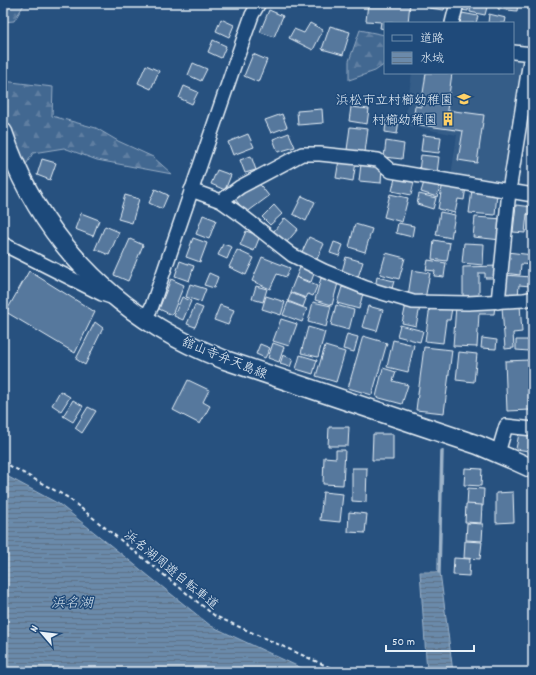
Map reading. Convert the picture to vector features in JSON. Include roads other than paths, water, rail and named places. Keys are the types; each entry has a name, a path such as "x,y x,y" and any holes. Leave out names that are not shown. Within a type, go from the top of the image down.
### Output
{"main road":[{"name":"舘山寺弁天島線","path":"3,132 20,175 36,206 56,235 78,262 117,298 145,319 185,343 225,360 498,453 533,469"}],"street":[{"path":"145,319 152,306 232,69 252,15 259,3"},
{"path":"452,22 457,3"},
{"path":"498,302 509,191 532,54 514,52"},
{"path":"221,202 240,187 302,154 320,154 378,160 391,171 533,195"},
{"path":"190,190 221,202 245,218 292,255 324,271 366,288 413,302 468,303 498,302 533,298"},
{"path":"3,244 102,294 117,298"},
{"path":"498,453 506,426 533,429"}],"water":[{"name":"浜名湖","path":"3,474 59,504 211,626 310,672 3,672"},
{"path":"420,572 440,572 453,672 427,672"}],"waterway":[{"path":"439,572 442,451"}],"place":[{"name":"浜松市立村櫛幼稚園","path":"464,99"},
{"name":"村櫛幼稚園","path":"448,119"}]}
